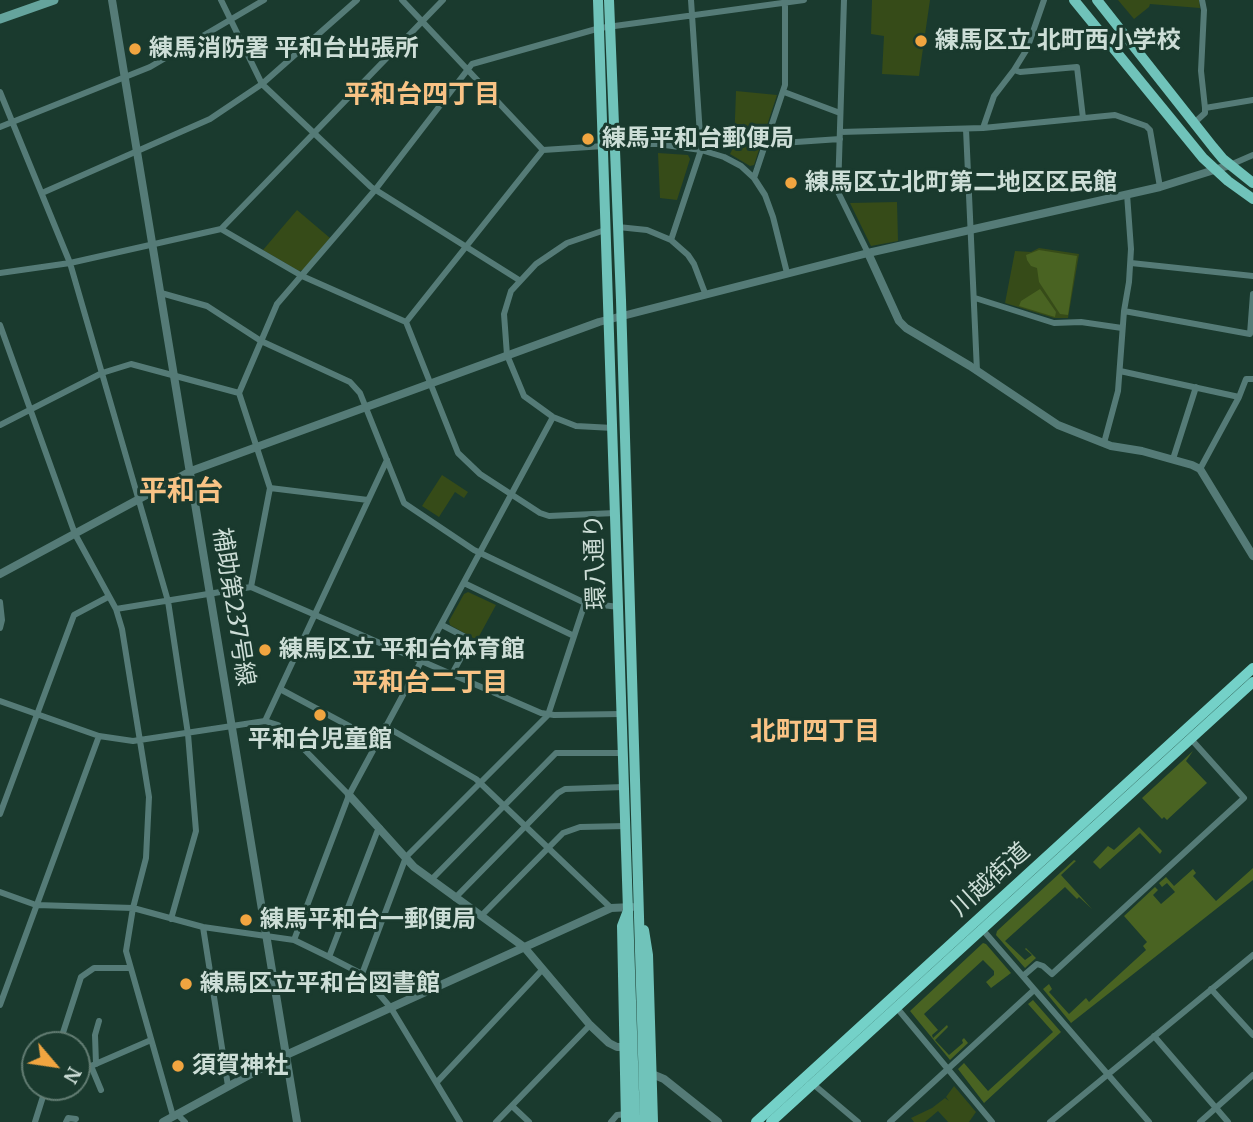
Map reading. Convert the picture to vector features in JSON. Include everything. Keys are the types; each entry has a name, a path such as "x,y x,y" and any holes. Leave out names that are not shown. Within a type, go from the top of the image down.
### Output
{"highway":[{"name":"川越街道","path":"771,1122 897,1008 979,926 1253,667"},
{"name":"川越街道","path":"756,1122 1253,682"}],"main road":[{"path":"0,19 54,0"},
{"name":"環八通り","path":"598,0 605,27"},
{"name":"環八通り","path":"609,0 605,27 634,907 645,1122"},
{"path":"1074,0 1203,158 1253,199"},
{"path":"1097,0 1194,123 1230,165 1253,183"},
{"name":"環八通り","path":"615,317 613,428 618,607 626,826 634,907"},
{"path":"626,1118 622,926 634,907"},
{"path":"643,1075 653,1122"},
{"name":"環八通り","path":"635,1122 643,1075"}],"street":[{"name":"補助第237号線","path":"112,0 297,1122"},
{"path":"221,0 262,84 314,133 375,190 519,280"},
{"path":"0,127 150,67 264,0"},
{"path":"42,193 210,119 262,84 357,0"},
{"path":"402,0 543,150"},
{"path":"0,273 70,263 221,229 443,0"},
{"path":"671,240 701,150 691,0"},
{"path":"251,587 271,488 239,393 277,304 375,190 468,69 474,63 605,27 804,0"},
{"path":"844,0 838,192 902,325 1054,423 1104,443 1200,469 1252,553"},
{"path":"983,128 994,96 1027,48 1044,0"},
{"path":"1194,123 1205,113 1200,71 1204,10 1202,0"},
{"path":"754,178 784,92 785,1"},
{"path":"1014,70 1020,72 1077,67 1083,118"},
{"path":"0,92 70,263 168,601 188,734 196,831 172,919"},
{"path":"784,92 841,113"},
{"path":"1205,108 1253,100"},
{"path":"767,144 840,135 966,130 1115,115 1146,126 1150,130 1160,187"},
{"path":"966,130 977,371"},
{"path":"406,322 543,150 659,144 701,150 732,161 754,178 769,206 788,273"},
{"path":"0,574 191,471 615,317 971,229 1160,187 1216,171 1253,155"},
{"path":"1104,443 1118,391 1130,263 1127,194"},
{"path":"613,428 576,426 553,417 524,396 507,355 504,310 508,296 519,280 560,246 612,228 648,230 671,240 694,264 705,293"},
{"path":"221,229 302,276 406,322 458,453 480,474 540,513 549,516 616,513"},
{"path":"1130,263 1253,276"},
{"path":"162,293 206,306 261,341 350,382 357,389 404,503 480,553 585,603 618,607"},
{"path":"1124,311 1249,334 1253,294"},
{"path":"975,298 1054,323 1081,322 1122,328"},
{"path":"0,325 75,534 116,609 122,629 149,797 146,858 133,908 126,951 175,1115 185,1122"},
{"path":"0,426 102,373 125,365 136,364 239,393"},
{"path":"1120,371 1239,397"},
{"path":"1200,469 1239,397 1245,379 1253,379"},
{"path":"1173,460 1196,387"},
{"path":"294,940 349,794 553,417"},
{"path":"265,721 387,460"},
{"path":"271,488 368,500"},
{"path":"464,583 574,636"},
{"path":"116,609 251,587 548,715 622,714"},
{"path":"0,814 74,615 108,597"},
{"path":"0,602 0,628"},
{"path":"362,974 406,857 548,715 585,603"},
{"path":"442,625 467,638 468,643 453,674"},
{"path":"280,689 377,741"},
{"path":"0,701 99,736 139,741 265,721 278,725 349,794 406,857 431,880 524,947 590,1025 617,1048 623,1047"},
{"path":"385,726 481,783 611,908"},
{"path":"0,1005 99,736"},
{"path":"1023,976 1037,964 1052,974 1244,798 1191,739"},
{"path":"431,880 556,753 623,753"},
{"path":"455,898 558,793 565,789 624,787"},
{"path":"481,916 562,833 574,828 626,826"},
{"path":"329,957 380,828"},
{"path":"0,892 36,905 133,908 203,927 294,940 329,957 362,974 391,1008 460,1122"},
{"path":"163,1122 286,1055 611,908 634,907"},
{"path":"979,926 1149,1122"},
{"path":"203,927 228,1086"},
{"path":"1049,1122 1253,955"},
{"path":"64,1031 81,977 94,968 130,968"},
{"path":"437,1082 542,970"},
{"path":"1211,989 1253,1035"},
{"path":"890,1122 1034,990"},
{"path":"897,1008 992,1122"},
{"path":"99,1021 93,1065 101,1090"},
{"path":"496,1122 590,1025"},
{"path":"1154,1036 1228,1122"},
{"path":"93,1065 151,1040"},
{"path":"643,1075 669,1083 718,1122"},
{"path":"1200,1122 1253,1075"},
{"path":"813,1084 858,1122"},
{"path":"35,1122 42,1101"},
{"path":"512,1106 529,1122"},
{"path":"611,1122 617,1115 626,1118"},
{"path":"66,1122 73,1116 76,1118"}],"green space":[{"path":"872,0 930,0 919,76 882,74 884,36 871,34"},
{"path":"1118,0 1199,0 1200,8 1150,4 1134,19"},
{"path":"736,91 777,95 754,165 750,166 730,154 734,146"},
{"path":"658,153 688,155 690,159 677,200 660,198"},
{"path":"897,202 898,241 871,246 850,203"},
{"path":"297,210 330,238 303,270 299,271 263,250"},
{"path":"1039,248 1079,254 1068,318 1054,318 1005,303 1015,251 1031,252"},
{"path":"1039,250 1077,256 1068,315 1060,314 1039,282 1037,268 1031,266 1027,260 1026,255"},
{"path":"1040,289 1056,312 1055,317 1019,306 1021,301"},
{"path":"442,475 468,492 464,498 455,492 439,517 422,506"},
{"path":"468,592 496,605 477,640 450,625 449,621 464,594"},
{"path":"1193,751 1186,761 1207,783 1167,820 1164,817 1162,819 1142,798"},
{"path":"1139,827 1162,851 1160,854 1140,833 1100,869 1093,862 1108,846 1114,850"},
{"path":"1076,861 1061,875 1092,909 1065,887 1005,941 1025,960 1032,955 1026,948 1036,958 1025,968 996,935 997,931"},
{"path":"1253,868 1253,880 1071,1023 1043,989 1049,984 1052,989 1049,992 1069,1014 1086,998 1089,1002 1146,950 1143,946 1147,942 1124,916 1155,887 1158,890 1153,895 1161,904 1175,892 1167,883 1162,887 1159,883 1166,877 1174,886 1193,869 1196,873 1193,876 1216,901"},
{"path":"983,943 1011,973 991,988 986,982 994,975 994,971 983,960 924,1014 938,1030 932,1035 933,1038 947,1025 935,1040 949,1055 963,1043 964,1038 968,1043 950,1060 910,1011"},
{"path":"1033,1000 1061,1032 984,1103 958,1069 964,1063 988,1091 1053,1032 1028,1004"},
{"path":"954,1086 976,1112 969,1122 948,1122 938,1111 925,1122 914,1122 911,1118 945,1098 949,1101 946,1097"}],"place":[{"name":"練馬区立 北町西小学校","path":"921,41"},
{"name":"練馬消防署 平和台出張所","path":"135,49"},
{"name":"練馬平和台郵便局","path":"588,139"},
{"name":"練馬区立北町第二地区区民館","path":"791,183"},
{"name":"練馬区立 平和台体育館","path":"265,650"},
{"name":"平和台児童館","path":"320,715"},
{"name":"練馬平和台一郵便局","path":"246,920"},
{"name":"練馬区立平和台図書館","path":"186,984"},
{"name":"須賀神社","path":"178,1066"}],"district":[{"name":"平和台四丁目","path":"422,96"},
{"name":"平和台","path":"181,492"},
{"name":"平和台二丁目","path":"430,684"},
{"name":"北町四丁目","path":"815,733"}]}
